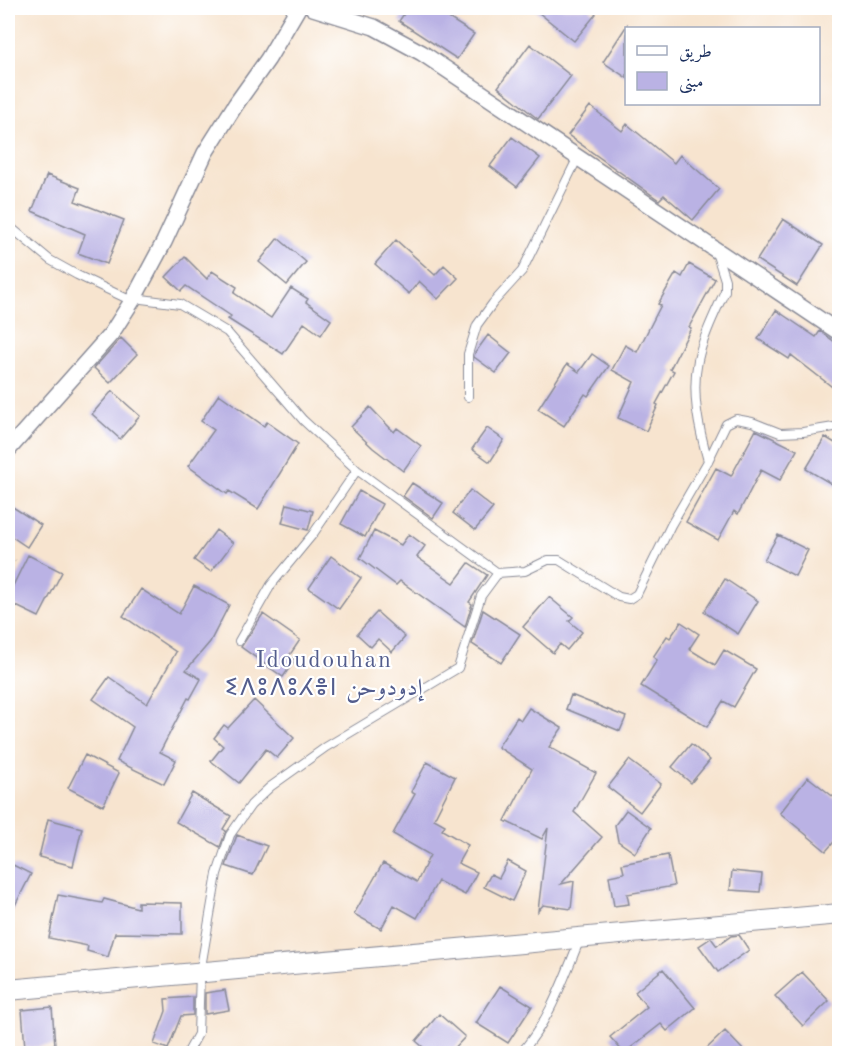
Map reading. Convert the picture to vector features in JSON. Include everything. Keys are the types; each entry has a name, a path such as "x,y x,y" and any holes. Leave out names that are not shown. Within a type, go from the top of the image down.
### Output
{"street":[{"path":"8,450 111,334 164,242 205,153 268,59 298,8"},
{"path":"313,8 374,27 422,53 840,333"},
{"path":"8,990 840,914"}],"lane":[{"path":"468,397 468,354 477,325 522,271 578,157"},
{"path":"8,225 50,260 77,275 133,299 180,304 227,332 303,420 357,470 498,573 525,571 548,560 559,560 619,597 628,599 637,594 671,525 708,461 726,424 736,419 752,422 780,433 840,426"},
{"path":"708,461 698,425 696,386 698,360 725,291 725,280 715,248"},
{"path":"239,641 271,585 313,534 357,470"},
{"path":"187,1053 198,1034 200,973 217,874 230,835 250,805 270,787 326,747 458,668 481,596 498,573"},
{"path":"520,1053 535,1037 550,1013 581,938"}],"path":[{"path":"8,555 15,561"}],"building":[{"path":"408,8 433,8 474,34 457,59 399,21"},
{"path":"533,8 588,8 596,14 574,41"},
{"path":"625,28 625,77 603,62"},
{"path":"530,44 571,76 538,119 498,87"},
{"path":"590,106 622,131 627,124 674,163 680,155 719,189 693,220 664,195 659,200 568,135"},
{"path":"512,137 540,158 517,187 490,166"},
{"path":"47,175 80,188 75,201 124,220 107,264 78,253 85,234 32,211"},
{"path":"783,219 823,245 797,286 757,260"},
{"path":"278,238 306,262 287,285 259,262"},
{"path":"396,240 435,275 444,265 458,278 438,299 419,281 409,294 375,264"},
{"path":"185,257 207,279 212,271 237,287 234,293 271,318 291,288 308,299 306,302 331,320 321,335 304,323 283,354 228,319 231,316 186,286 181,291 166,277"},
{"path":"689,264 715,279 689,327 691,328 670,369 674,371 656,404 658,405 646,431 618,418 634,382 612,370 625,345 637,352 661,305 658,304 676,273 682,277"},
{"path":"776,310 816,337 820,331 840,346 840,393 791,355 789,359 758,339"},
{"path":"488,335 511,353 496,373 474,357"},
{"path":"121,338 137,354 110,383 94,368"},
{"path":"592,354 609,366 588,396 585,394 564,426 538,409 567,364 579,372"},
{"path":"112,391 140,416 120,439 92,414"},
{"path":"219,394 264,426 267,422 298,444 258,509 229,491 227,494 188,466 214,430 201,421"},
{"path":"370,407 394,432 397,428 421,446 403,471 373,448 351,427"},
{"path":"487,428 504,440 490,462 472,449"},
{"path":"756,430 797,450 780,480 761,470 738,514 734,511 718,540 686,522 716,468 731,476"},
{"path":"825,437 840,446 840,489 806,469"},
{"path":"412,483 443,503 433,518 403,496"},
{"path":"470,490 493,508 475,530 453,513"},
{"path":"359,491 382,504 365,537 341,524"},
{"path":"8,504 41,525 27,547 8,534"},
{"path":"287,504 313,511 308,530 282,523"},
{"path":"216,530 233,543 211,572 194,560"},
{"path":"374,531 401,545 409,534 425,546 417,557 454,583 469,563 487,575 469,602 472,604 465,627 400,581 396,585 360,558"},
{"path":"778,535 808,550 795,576 764,560"},
{"path":"28,555 62,572 39,617 8,602 8,596"},
{"path":"331,556 361,578 339,609 309,588"},
{"path":"725,579 758,601 738,634 704,612"},
{"path":"194,586 229,605 210,642 186,670 201,679 190,699 188,698 160,752 176,760 164,784 117,761 133,727 93,699 109,677 147,704 176,652 123,616 141,589 179,614"},
{"path":"549,597 573,617 569,621 582,632 567,650 560,644 553,653 523,627"},
{"path":"483,610 520,634 501,663 472,644"},
{"path":"377,612 405,637 392,652 378,639 371,647 357,634"},
{"path":"263,614 300,640 289,656 295,660 283,677 241,647"},
{"path":"681,622 699,634 689,649 715,665 724,650 756,669 734,707 723,701 707,727 641,686 657,660 653,657 667,636 670,638"},
{"path":"571,695 626,717 620,731 566,709"},
{"path":"254,700 294,738 277,758 266,749 239,783 211,761 223,746 214,738 224,725 228,728"},
{"path":"529,708 562,728 549,747 596,773 574,812 602,837 561,884 574,881 571,909 543,905 538,911 548,828 542,839 505,821 532,769 498,747 517,717 521,720"},
{"path":"691,744 710,760 691,783 672,767"},
{"path":"85,755 119,773 103,806 68,788"},
{"path":"629,760 661,784 640,812 608,787"},
{"path":"427,762 455,777 434,819 445,825 442,830 468,845 458,863 477,872 465,895 438,881 417,918 394,905 381,929 354,914 383,863 417,882 430,855 393,834 415,794 411,792"},
{"path":"808,777 840,802 840,835 826,851 780,813"},
{"path":"192,793 231,816 223,829 226,831 220,847 176,822"},
{"path":"626,810 651,828 635,853 618,841 615,825"},
{"path":"48,819 82,828 73,866 39,857"},
{"path":"237,835 267,846 253,875 226,866"},
{"path":"668,855 674,886 627,894 629,904 614,906 609,876 624,873 622,864"},
{"path":"508,861 526,871 512,901 484,887 491,874 499,878"},
{"path":"13,865 31,874 8,919 8,876"},
{"path":"732,871 762,874 760,892 730,890"},
{"path":"58,895 102,903 104,899 138,908 138,902 182,903 182,934 115,933 108,957 87,951 88,946 49,938"},
{"path":"739,935 749,950 718,972 699,946 711,938 717,946 731,936"},
{"path":"663,969 695,1008 667,1031 661,1024 624,1053 610,1037 647,1007 635,992"},
{"path":"802,972 829,1001 803,1026 775,996"},
{"path":"500,986 532,1006 508,1043 476,1023"},
{"path":"225,990 229,1010 205,1014 205,993"},
{"path":"193,997 193,1015 181,1016 168,1049 154,1044 166,1011 165,999"},
{"path":"52,1007 55,1045 25,1048 22,1010"},
{"path":"439,1014 465,1037 450,1053 430,1053 416,1041"},
{"path":"725,1031 746,1053 702,1053"}],"district":[{"name":"Idoudouhan ⵉⴷⵓⴷⵓⵃⴻⵏ إدودوحن","path":"324,673"}]}
